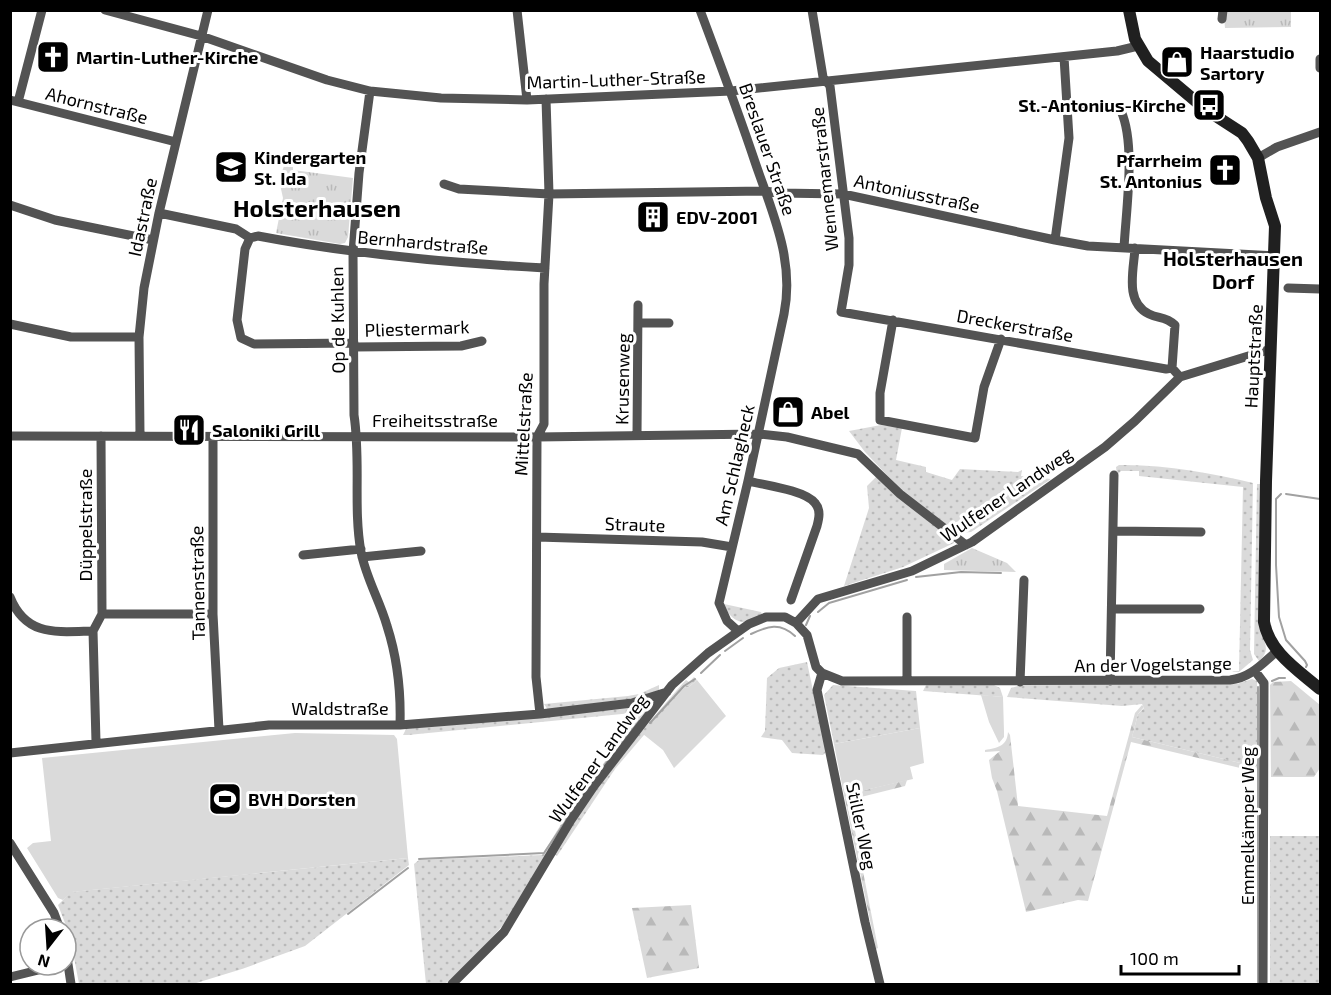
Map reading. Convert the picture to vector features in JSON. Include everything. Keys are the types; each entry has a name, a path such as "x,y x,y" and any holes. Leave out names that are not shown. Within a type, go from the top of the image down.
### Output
{"main road":[{"name":"Hauptstraße","path":"1129,10 1138,46 1151,64 1205,109 1242,133 1258,158 1266,198 1275,226 1264,616 1267,633 1277,651"},
{"path":"1277,651 1320,689"}],"street":[{"path":"14,101 42,10"},
{"name":"Martin-Luther-Straße","path":"105,10 201,36 327,80 370,91 441,98 527,100 731,91 1064,57 1117,51 1138,46"},
{"name":"Idastraße","path":"140,435 139,337 144,288 159,213 208,10"},
{"path":"517,10 527,100"},
{"name":"Breslauer Straße","path":"700,10 777,220 788,276 787,302"},
{"name":"Wennemarstraße","path":"812,10 823,77 830,86 849,238 849,265 841,312"},
{"path":"1055,240 1069,138 1064,57"},
{"path":"1320,59 1320,68"},
{"name":"Op de Kuhlen","path":"370,91 358,173 352,252 357,521 362,553 390,636 398,685 400,725"},
{"name":"Mittelstraße","path":"540,714 536,677 537,437 544,424 545,268 549,194 546,99"},
{"name":"Ahornstraße","path":"14,101 176,142"},
{"path":"1066,110 1112,107 1121,111 1126,122 1128,164 1124,248"},
{"path":"1258,158 1277,147 1320,132"},
{"name":"Antoniusstraße","path":"444,184 459,189 549,194 765,191 779,194 843,194 1088,246 1275,256"},
{"path":"10,205 55,220 153,240"},
{"name":"Bernhardstraße","path":"159,213 236,229 250,238 258,236 352,252 450,263 545,268"},
{"name":"Pliestermark","path":"250,238 245,249 237,320 241,338 254,344 461,346 482,341"},
{"path":"1135,248 1132,288 1134,299 1139,308 1149,315 1167,318 1175,325 1172,368 1180,377"},
{"path":"1288,288 1320,289"},
{"name":"Am Schlagheck","path":"738,631 727,621 719,603 787,302"},
{"name":"Krusenweg","path":"637,435 639,305"},
{"name":"Dreckerstraße","path":"841,312 1166,369 1172,368"},
{"path":"893,320 880,393 880,420 975,438 984,387 1001,339"},
{"name":"Krusenweg","path":"639,323 669,323"},
{"path":"10,324 71,337 139,337"},
{"name":"Wulfener Landweg","path":"452,984 504,932 588,795 668,691 708,653 738,631 766,617 785,617 796,623 818,599 912,571 966,545 1105,447 1180,377 1271,349"},
{"name":"Freiheitsstraße","path":"10,436 537,437 759,434 787,437 858,454 900,494 966,545"},
{"name":"Düppelstraße","path":"101,436 102,614"},
{"name":"Tannenstraße","path":"213,436 213,614 219,730"},
{"path":"1110,681 1114,475"},
{"path":"748,481 807,497 816,504 820,513 818,526 791,600"},
{"path":"1113,531 1201,532"},
{"name":"Straute","path":"537,537 702,542 732,547"},
{"path":"303,555 421,550"},
{"path":"1020,682 1024,580"},
{"path":"10,597 18,612 42,630 93,631"},
{"path":"1113,609 1200,609"},
{"path":"96,742 93,631 102,614 213,614"},
{"path":"907,617 907,681"},
{"path":"796,623 807,635 816,667 822,674"},
{"name":"An der Vogelstange","path":"822,674 842,681 1230,680 1240,679 1255,671 1277,651"},
{"name":"Emmelkämper Weg","path":"1255,671 1264,683 1263,984"},
{"name":"Stiller Weg","path":"822,674 817,690 880,984"},
{"name":"Waldstraße","path":"10,753 96,742 286,724 400,725 540,714 632,703 668,691"},
{"path":"10,843 56,917"}],"green space":[{"path":"1226,11 1291,11 1291,27 1225,28"},
{"path":"284,166 293,167 293,170 353,178 348,237 345,243 276,233 283,198 279,180"},
{"path":"881,425 902,428 896,460 926,467 926,472 952,480 960,469 1018,472 1022,470 1021,476 1051,479 971,532 961,533 902,491 865,452 849,431"},
{"path":"1119,465 1187,470 1253,483 1250,650 1253,660 1239,672 1224,672 1239,671 1243,487 1139,476 1139,471 1121,471 1117,475 1116,467"},
{"path":"877,476 954,537 954,543 903,567 844,586 869,508 867,486"},
{"path":"1257,484 1260,484 1266,649 1259,661 1254,654"},
{"path":"972,548 1007,563 1016,572 944,570 944,564"},
{"path":"724,604 761,612 763,616 747,622 739,621 728,613"},
{"path":"807,662 826,752 823,755 792,753 782,740 761,737 765,731 767,678 779,668"},
{"path":"694,677 697,680 684,688 615,769 557,856 554,854 614,766 683,683 686,680 689,682"},
{"path":"1252,679 1257,681 1257,767 1132,737 1138,714 1144,708 1142,704 1122,706 1007,697 1011,688 1025,684 1237,684"},
{"path":"697,680 726,716 674,768 663,750 643,734 684,688"},
{"path":"1291,681 1320,705 1320,768 1314,777 1271,777 1270,685 1273,682"},
{"path":"659,685 659,691 641,697 548,710 544,704 628,696"},
{"path":"833,685 916,691 920,728 834,744 824,695"},
{"path":"926,685 994,685 1000,688 1003,697 923,691"},
{"path":"981,695 1003,697 1004,737 999,743 989,722"},
{"path":"661,697 510,917 474,958 445,984 426,984 414,864 419,860 542,855 576,800 636,720 632,713 403,735 406,729"},
{"path":"1142,705 1144,707 1138,714 1132,737 1257,767 1257,772 1131,742 1088,901 1078,900 1026,912 989,760 1000,751 985,752 985,750 1001,746 1008,732 1018,806 1107,816 1135,713"},
{"path":"920,728 924,763 910,767 913,779 844,795 834,744"},
{"name":"BVH Dorsten","path":"295,733 394,735 397,739 408,858 72,892 63,900 58,898 27,848 33,843 51,841 42,758"},
{"path":"907,780 905,786 849,800 878,948 876,949 844,795"},
{"path":"1270,836 1320,836 1320,984 1270,984"},
{"path":"408,858 409,865 305,946 193,984 79,984 78,917 63,917 58,905 71,892"},
{"path":"691,905 699,968 647,978 632,908"}],"waterway":[{"path":"1281,494 1276,499 1279,617 1286,640 1305,661 1306,667"},
{"path":"1286,494 1320,499"},
{"path":"916,577 961,572 1001,573"},
{"path":"818,612 829,603 907,580"},
{"path":"806,625 810,616"},
{"path":"751,634 763,629 779,627 795,636"},
{"path":"725,651 743,638"},
{"path":"701,673 720,655"},
{"path":"1272,681 1285,678"},
{"path":"650,723 684,686 695,679"},
{"path":"1258,687 1258,984"},
{"path":"419,859 544,853 595,777 639,721"},
{"path":"348,914 408,868"}],"place":[{"name":"Martin-Luther-Kirche","path":"53,57"},
{"name":"Haarstudio Sartory","path":"1177,62"},
{"name":"St.-Antonius-Kirche","path":"1209,105"},
{"name":"Kindergarten St. Ida","path":"231,167"},
{"name":"Pfarrheim St. Antonius","path":"1225,170"},
{"name":"EDV-2001","path":"653,217"},
{"name":"Abel","path":"788,412"},
{"name":"Saloniki Grill","path":"189,430"},
{"name":"BVH Dorsten","path":"225,799"}],"district":[{"name":"Holsterhausen","path":"317,207"},
{"name":"Holsterhausen Dorf","path":"1233,270"}]}
